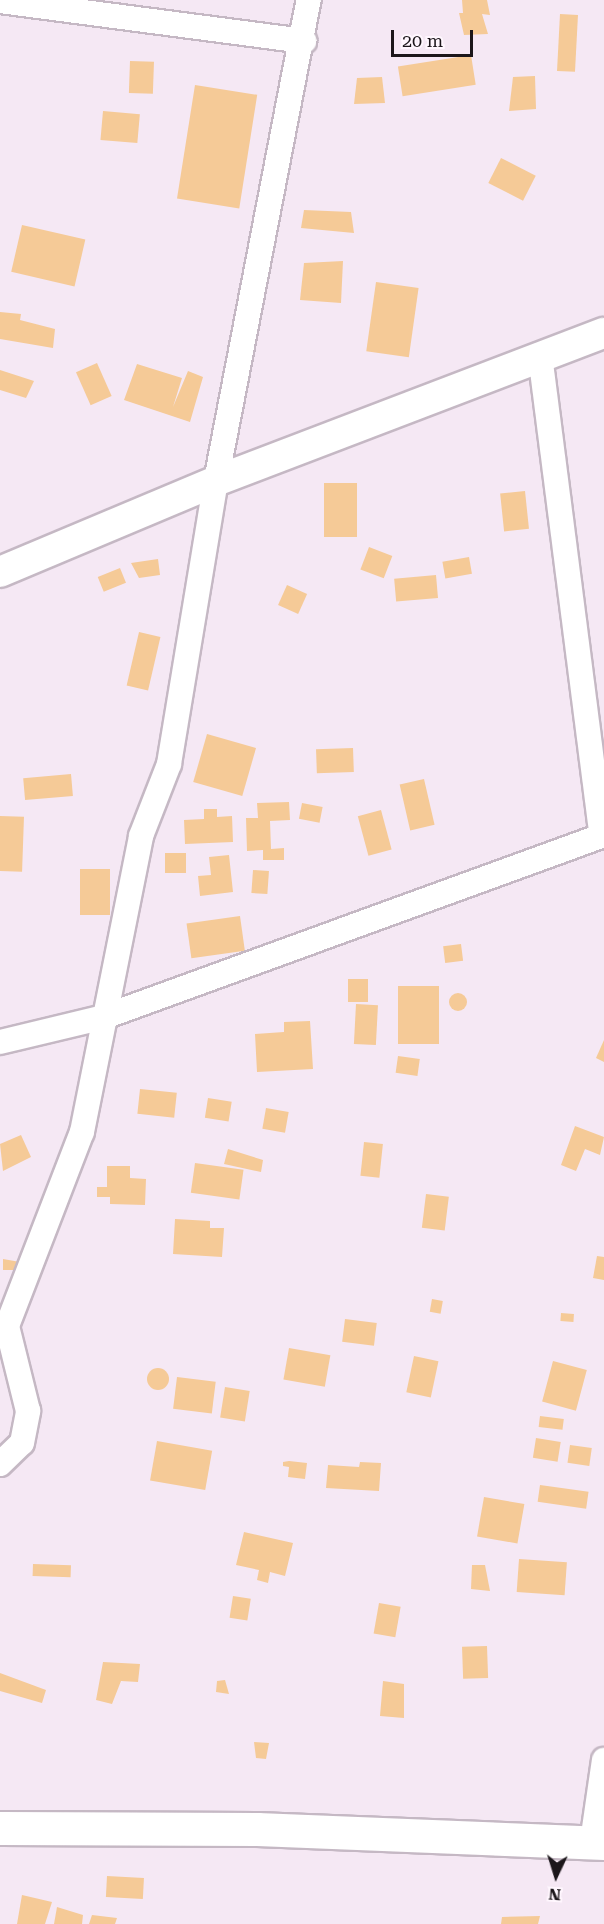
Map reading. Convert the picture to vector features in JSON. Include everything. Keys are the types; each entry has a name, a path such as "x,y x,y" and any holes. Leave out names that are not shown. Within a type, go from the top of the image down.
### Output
{"main road":[{"path":"0,1828 256,1829 598,1843"}],"street":[{"path":"0,1464 22,1443 28,1411 7,1326 82,1132 146,816 169,764 216,481 304,41 309,0"},
{"path":"0,1 304,41"},
{"path":"0,572 216,481 540,355 604,333"},
{"path":"0,1042 104,1017 603,836 540,355"},
{"path":"598,1843 604,1760"}],"building":[{"path":"462,0 487,0 490,15 482,14 488,34 464,35 459,13 463,13"},
{"path":"560,14 578,15 575,72 557,71"},
{"path":"471,55 476,85 403,96 398,67"},
{"path":"130,61 154,62 153,94 129,93"},
{"path":"535,76 536,109 509,111 513,77"},
{"path":"382,77 385,103 354,104 357,78"},
{"path":"195,85 257,95 239,208 177,199"},
{"path":"103,111 140,114 137,143 100,140"},
{"path":"501,158 536,176 523,201 488,183"},
{"path":"304,210 351,212 354,233 301,228"},
{"path":"22,225 85,240 75,286 11,272"},
{"path":"343,261 341,303 300,300 304,263"},
{"path":"376,282 419,288 409,357 366,351"},
{"path":"0,312 21,314 20,320 55,329 53,348 0,339"},
{"path":"97,363 112,396 91,405 76,372"},
{"path":"137,364 182,378 173,407 188,371 203,377 190,422 124,400"},
{"path":"0,370 34,381 26,398 0,390"},
{"path":"324,483 357,483 357,537 324,537"},
{"path":"525,491 529,529 504,531 500,494"},
{"path":"369,547 392,556 384,578 360,569"},
{"path":"469,557 472,574 445,578 442,562"},
{"path":"158,559 160,575 139,578 131,563"},
{"path":"120,568 126,583 104,592 98,577"},
{"path":"436,575 438,598 396,602 394,579"},
{"path":"287,585 307,594 298,614 278,605"},
{"path":"139,632 160,637 148,691 127,686"},
{"path":"207,734 256,748 242,796 193,782"},
{"path":"353,748 354,772 317,773 316,749"},
{"path":"71,774 73,796 25,800 23,778"},
{"path":"424,779 435,825 410,830 400,785"},
{"path":"289,802 290,820 270,821 271,849 284,848 284,860 263,860 263,850 247,851 246,818 258,818 257,803"},
{"path":"302,803 323,807 320,823 299,819"},
{"path":"204,809 217,809 217,817 232,816 233,842 185,844 184,820 204,819"},
{"path":"381,810 392,850 368,856 358,816"},
{"path":"0,816 24,817 22,872 0,871"},
{"path":"165,853 186,853 186,873 165,873"},
{"path":"229,855 233,892 200,896 198,876 211,875 209,857"},
{"path":"80,869 110,869 110,915 80,915"},
{"path":"253,870 269,871 267,894 251,893"},
{"path":"240,916 245,951 191,958 187,924"},
{"path":"461,944 463,961 445,963 443,946"},
{"path":"348,979 368,979 368,1002 348,1002"},
{"path":"398,986 439,986 439,1044 398,1044"},
{"path":"458,993 464,996 467,1002 464,1008 458,1011 452,1008 449,1002 452,996"},
{"path":"356,1004 378,1005 376,1045 354,1044"},
{"path":"310,1021 313,1069 257,1072 255,1034 284,1032 284,1022"},
{"path":"604,1040 604,1062 596,1058"},
{"path":"398,1056 420,1059 417,1076 396,1073"},
{"path":"140,1089 177,1093 174,1118 137,1114"},
{"path":"208,1098 232,1102 229,1122 205,1118"},
{"path":"266,1108 289,1112 285,1133 262,1129"},
{"path":"575,1126 604,1137 600,1155 585,1149 576,1171 561,1165"},
{"path":"21,1135 31,1157 3,1171 0,1144"},
{"path":"364,1142 383,1144 379,1178 360,1176"},
{"path":"228,1149 263,1160 261,1172 224,1164"},
{"path":"195,1163 244,1170 239,1200 191,1193"},
{"path":"107,1166 130,1166 130,1178 146,1179 145,1205 110,1204 110,1197 97,1197 97,1187 107,1187"},
{"path":"426,1194 449,1197 445,1231 422,1228"},
{"path":"175,1219 210,1221 210,1228 224,1228 222,1257 173,1254"},
{"path":"597,1256 604,1257 604,1280 593,1278"},
{"path":"3,1259 20,1262 19,1270 3,1270"},
{"path":"432,1299 443,1301 441,1314 430,1312"},
{"path":"561,1313 574,1314 573,1322 560,1321"},
{"path":"345,1319 377,1323 374,1346 342,1342"},
{"path":"289,1348 330,1355 325,1387 283,1380"},
{"path":"414,1356 438,1361 431,1397 406,1392"},
{"path":"553,1361 587,1370 576,1411 542,1402"},
{"path":"158,1368 166,1371 169,1379 166,1387 158,1390 150,1387 147,1379 150,1371"},
{"path":"177,1377 216,1382 212,1414 173,1409"},
{"path":"225,1387 250,1391 245,1422 220,1418"},
{"path":"540,1416 564,1419 562,1430 539,1427"},
{"path":"536,1438 561,1442 558,1462 533,1458"},
{"path":"157,1441 212,1451 205,1490 150,1480"},
{"path":"570,1445 592,1448 589,1466 567,1463"},
{"path":"283,1462 307,1463 305,1479 288,1477 289,1467 283,1466"},
{"path":"360,1462 381,1463 379,1491 326,1488 328,1465 359,1467"},
{"path":"540,1485 589,1492 586,1509 538,1502"},
{"path":"484,1497 524,1504 517,1544 477,1536"},
{"path":"244,1532 293,1543 285,1576 270,1572 268,1583 257,1580 259,1570 236,1565"},
{"path":"519,1559 567,1562 565,1595 517,1592"},
{"path":"33,1564 71,1565 71,1577 33,1576"},
{"path":"472,1565 485,1565 490,1591 471,1589"},
{"path":"233,1596 251,1599 247,1621 230,1618"},
{"path":"379,1603 401,1607 395,1637 374,1634"},
{"path":"487,1646 488,1678 463,1679 462,1647"},
{"path":"103,1662 140,1664 138,1682 121,1681 112,1704 96,1700"},
{"path":"0,1673 46,1690 42,1703 0,1691"},
{"path":"225,1680 229,1694 216,1692 217,1681"},
{"path":"383,1681 404,1684 404,1718 380,1716"},
{"path":"254,1742 269,1743 266,1759 256,1758"},
{"path":"107,1876 144,1878 143,1899 106,1897"},
{"path":"22,1895 52,1902 45,1924 17,1924"},
{"path":"57,1907 83,1915 82,1924 54,1924"},
{"path":"92,1915 117,1918 115,1924 89,1924"},
{"path":"540,1916 538,1924 501,1924 502,1917"}]}
